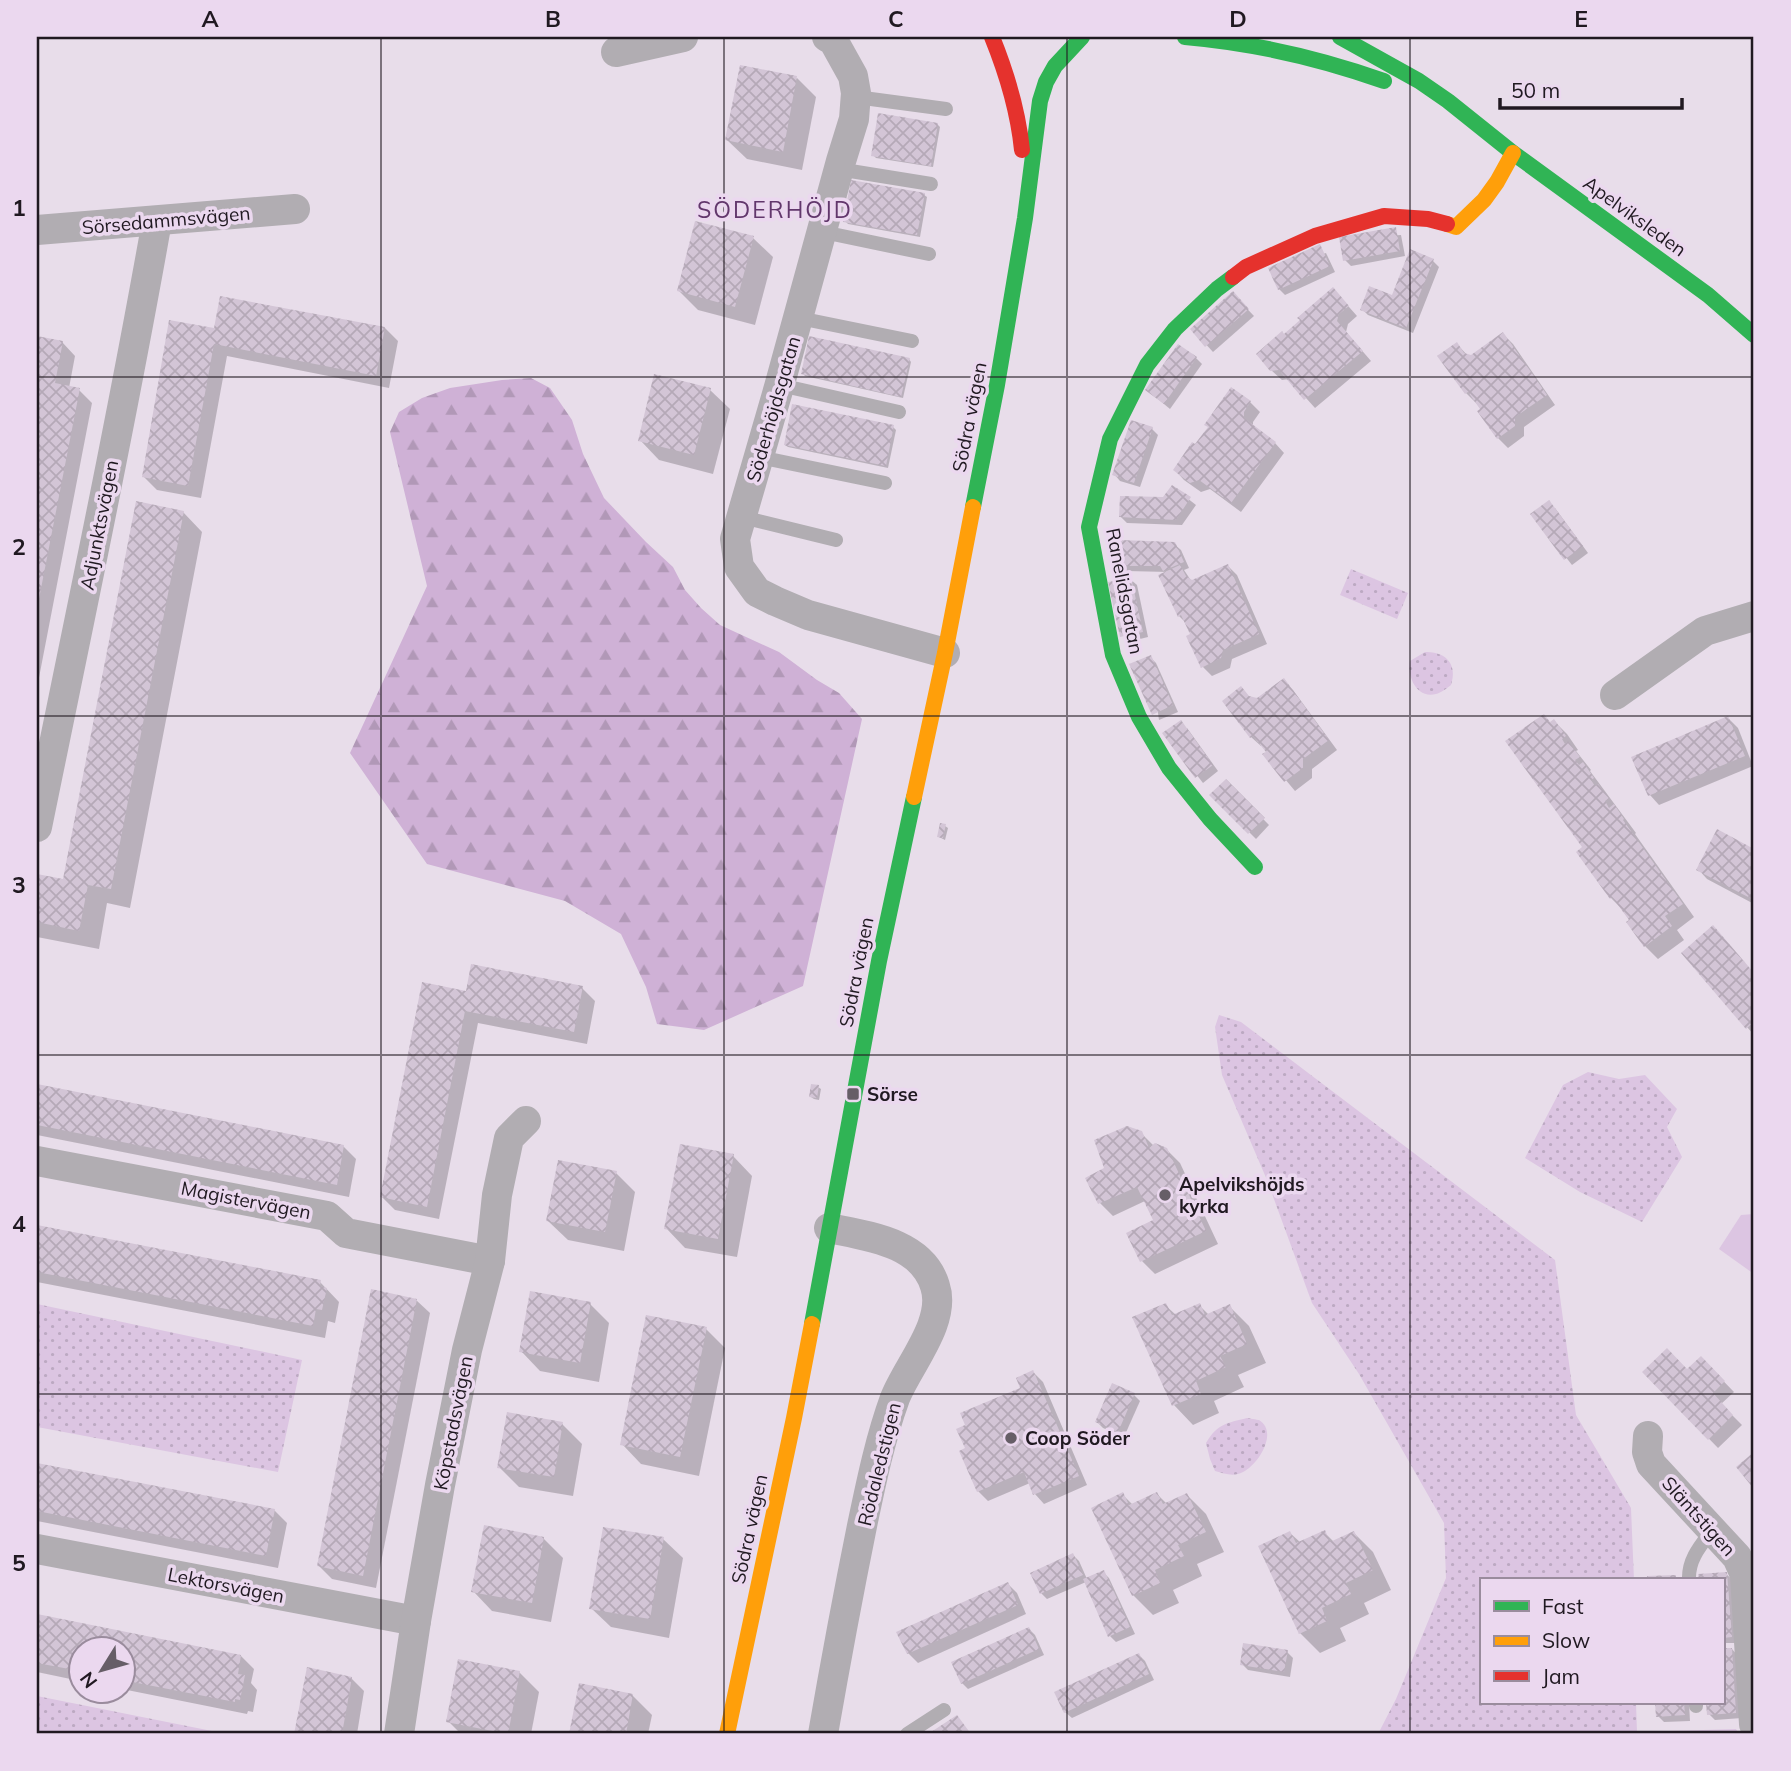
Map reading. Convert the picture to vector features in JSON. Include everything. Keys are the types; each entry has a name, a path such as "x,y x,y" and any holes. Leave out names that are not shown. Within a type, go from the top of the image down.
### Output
{"street":[{"path":"615,52 683,37"},
{"name":"Söderhöjdsgatan","path":"827,37 833,40 853,76 856,97 854,120 735,539 739,567 757,592 808,615 945,653"},
{"name":"Södra vägen","path":"992,37 1005,67 1021,131 1025,218"},
{"name":"Södra vägen","path":"727,1734 794,1418 879,961 945,653 997,385 1025,218 1040,101 1055,66 1082,37"},
{"name":"Apelviksleden","path":"1185,37 1265,46 1349,68 1435,105 1489,134"},
{"name":"Apelviksleden","path":"1340,37 1419,80 1513,153 1709,295 1754,335"},
{"name":"Ranelidsgatan","path":"1255,867 1210,819 1170,768 1139,717 1113,655 1089,527 1110,439 1147,365 1175,329 1217,289 1246,267 1315,236 1384,216 1428,219 1456,227 1484,200 1513,153"},
{"name":"Sörsedammsvägen","path":"37,230 295,209"},
{"name":"Adjunktsvägen","path":"37,827 93,556 157,221"},
{"path":"1615,695 1704,631 1754,616"},
{"name":"Köpstadsvägen","path":"399,1734 415,1621 462,1377 489,1261 497,1195 509,1138 526,1121"},
{"name":"Magistervägen","path":"37,1161 327,1216 346,1233 489,1261"},
{"name":"Rödaledstigen","path":"827,1733 848,1595 882,1439 896,1396 934,1320 937,1305 935,1284 917,1257 874,1237 830,1228"},
{"name":"Släntstigen","path":"1648,1436 1647,1452 1651,1464 1737,1557 1745,1575 1754,1724"},
{"name":"Lektorsvägen","path":"37,1549 415,1621"}],"lane":[{"path":"856,97 946,109"},
{"path":"838,169 930,184"},
{"path":"822,232 929,254"},
{"path":"799,318 912,341"},
{"path":"780,385 899,412"},
{"path":"759,457 885,483"},
{"path":"742,517 836,540"},
{"path":"1689,1578 1688,1571 1695,1553 1713,1529"},
{"path":"907,1734 944,1710"}],"shaded area":[{"path":"1351,569 1408,593 1397,619 1340,595"},
{"path":"1425,652 1439,654 1451,666 1451,685 1442,692 1429,695 1414,685 1410,661"},
{"path":"1219,1015 1241,1022 1555,1260 1576,1415 1631,1508 1634,1578 1480,1578 1480,1704 1636,1704 1637,1732 1736,1729 1739,1734 1378,1734 1396,1699 1446,1578 1444,1523 1359,1374 1312,1303 1267,1180 1222,1075 1215,1027"},
{"path":"1588,1072 1619,1079 1645,1075 1677,1109 1667,1127 1682,1157 1642,1222 1580,1192 1525,1158 1563,1085"},
{"path":"1754,1214 1754,1274 1719,1249 1741,1215"},
{"path":"37,1304 302,1360 278,1472 37,1427"},
{"path":"1247,1418 1259,1420 1265,1425 1267,1440 1260,1456 1240,1474 1215,1471 1206,1443 1223,1425"},
{"path":"37,1696 66,1702 66,1704 227,1734 37,1734"}],"green space":[{"path":"531,378 550,388 572,420 583,454 604,498 673,567 685,590 701,608 720,625 779,652 839,693 862,719 803,986 704,1030 657,1024 646,987 621,934 565,901 427,864 350,753 427,586 390,432 399,412 422,398 450,388"}],"building":[{"path":"740,65 797,76 783,152 725,140"},
{"path":"878,113 938,123 931,166 871,156"},
{"path":"851,180 925,193 917,235 843,222"},
{"path":"695,221 754,236 735,307 677,291"},
{"path":"1396,227 1400,251 1343,261 1339,237"},
{"path":"1320,244 1330,266 1278,290 1268,268"},
{"path":"1410,249 1434,259 1406,328 1360,310 1369,286 1392,295"},
{"path":"1333,287 1349,306 1339,314 1337,321 1363,351 1304,400 1279,370 1270,371 1256,354 1282,331 1284,334 1300,320 1297,318"},
{"path":"1233,291 1249,309 1205,347 1190,329"},
{"path":"220,296 385,327 376,376 214,344 188,486 142,477 169,320 214,328"},
{"path":"1503,332 1547,395 1515,417 1515,426 1497,439 1477,411 1480,409 1468,392 1465,394 1437,356 1457,342 1464,353 1471,355"},
{"path":"37,336 63,341 55,383 80,388 38,604 37,604"},
{"path":"809,336 910,358 901,397 801,374"},
{"path":"1178,344 1197,357 1164,404 1145,390"},
{"path":"654,374 711,388 694,455 638,441"},
{"path":"1231,387 1251,401 1244,412 1244,418 1276,442 1231,503 1199,480 1190,483 1173,470 1192,442 1195,444 1208,427 1204,425"},
{"path":"792,404 894,425 886,466 784,445"},
{"path":"1131,420 1153,427 1134,483 1112,475"},
{"path":"1172,485 1191,497 1176,520 1119,517 1120,496 1163,497"},
{"path":"1549,500 1583,546 1564,560 1530,514"},
{"path":"136,501 184,511 111,889 88,885 79,931 37,922 37,874 63,879"},
{"path":"1120,540 1175,542 1184,562 1163,571 1160,566 1119,566"},
{"path":"1228,564 1259,634 1223,650 1221,658 1201,668 1186,636 1190,634 1181,615 1178,617 1158,575 1180,565 1186,576 1192,580"},
{"path":"1131,577 1143,632 1120,637 1108,582"},
{"path":"1151,655 1173,705 1152,715 1129,664"},
{"path":"1284,678 1329,740 1303,759 1303,768 1284,782 1262,754 1266,752 1253,736 1250,738 1222,701 1241,686 1249,696 1257,698"},
{"path":"1544,714 1550,722 1554,719 1566,736 1562,739 1565,744 1568,741 1580,757 1575,760 1579,765 1583,762 1594,778 1591,780 1595,786 1598,784 1609,798 1605,801 1609,808 1614,804 1683,904 1665,916 1672,926 1644,947 1626,922 1629,920 1576,852 1582,847 1505,741"},
{"path":"1728,716 1745,756 1648,796 1631,757"},
{"path":"1181,720 1213,765 1195,778 1162,733"},
{"path":"1226,779 1265,818 1248,834 1209,795"},
{"path":"940,823 946,824 943,838 937,837"},
{"path":"1717,829 1754,849 1754,900 1696,870"},
{"path":"1713,925 1754,973 1754,1022 1746,1029 1681,953"},
{"path":"471,964 583,986 574,1032 465,1011 427,1207 380,1197 422,982 466,991"},
{"path":"37,1084 344,1145 337,1185 37,1125"},
{"path":"811,1084 819,1085 817,1098 809,1097"},
{"name":"Apelvikshöjds kyrka","path":"1127,1126 1142,1131 1149,1148 1155,1143 1167,1148 1206,1231 1140,1262 1126,1233 1153,1220 1137,1187 1098,1204 1085,1178 1104,1168 1094,1140"},
{"path":"680,1144 734,1154 718,1239 664,1229"},
{"path":"558,1160 617,1171 605,1232 546,1221"},
{"path":"37,1225 321,1280 320,1286 327,1288 322,1310 316,1309 313,1326 37,1272"},
{"path":"371,1289 417,1299 363,1576 317,1566"},
{"path":"530,1291 591,1302 580,1363 519,1352"},
{"path":"1166,1303 1172,1315 1200,1303 1205,1315 1230,1304 1247,1344 1220,1356 1226,1367 1196,1381 1201,1394 1172,1406 1132,1317"},
{"path":"646,1315 707,1327 680,1457 620,1445"},
{"path":"1667,1348 1687,1369 1701,1356 1725,1381 1713,1393 1733,1415 1708,1440 1642,1372"},
{"name":"Coop Söder","path":"1033,1370 1079,1476 1033,1495 1024,1472 977,1492 959,1451 965,1448 956,1429 965,1425 960,1413 1020,1388 1016,1378"},
{"path":"1112,1383 1135,1393 1118,1432 1095,1422"},
{"path":"507,1412 563,1422 554,1477 497,1468"},
{"path":"1754,1452 1754,1489 1736,1467"},
{"path":"37,1463 275,1509 266,1556 37,1511"},
{"path":"1123,1492 1129,1505 1157,1492 1163,1504 1187,1493 1206,1532 1178,1545 1184,1556 1155,1570 1160,1583 1132,1596 1091,1508"},
{"path":"484,1525 544,1537 532,1603 471,1592"},
{"path":"603,1527 664,1537 650,1619 589,1609"},
{"path":"1325,1530 1330,1542 1354,1531 1373,1570 1346,1583 1351,1594 1322,1608 1327,1621 1299,1634 1258,1546 1290,1531 1296,1543"},
{"path":"1073,1553 1083,1575 1040,1594 1030,1573"},
{"path":"1104,1570 1130,1627 1108,1637 1083,1579"},
{"path":"1727,1572 1732,1637 1724,1638 1724,1578 1699,1578 1698,1574"},
{"path":"1676,1575 1676,1578 1647,1578"},
{"path":"1008,1582 1018,1605 907,1654 896,1632"},
{"path":"37,1614 241,1655 238,1674 245,1675 240,1700 235,1699 235,1702 136,1683 136,1634 66,1634 66,1668 37,1663"},
{"path":"1029,1627 1039,1649 961,1684 951,1662"},
{"path":"1243,1643 1288,1650 1284,1672 1240,1665"},
{"path":"1724,1648 1732,1648 1736,1713 1707,1715 1706,1704 1724,1704"},
{"path":"1139,1653 1149,1674 1064,1713 1054,1692"},
{"path":"458,1659 520,1671 508,1734 446,1722"},
{"path":"307,1667 352,1677 342,1734 294,1734"},
{"path":"579,1683 633,1694 626,1734 569,1734"},
{"path":"1655,1704 1684,1704 1685,1715 1656,1717"},
{"path":"957,1715 971,1734 928,1734"}],"traffic: fast":[{"path":"973,507 1025,218 1040,101 1055,66 1082,37"},
{"path":"1185,37 1286,53 1384,81"},
{"path":"1340,37 1419,81 1448,101 1513,153 1708,295 1754,335"},
{"path":"1233,277 1175,329 1147,365 1110,439 1089,527 1113,655 1139,717 1169,768 1210,819 1255,867"},
{"path":"812,1324 879,961 914,797"}],"traffic: slow":[{"path":"1447,224 1456,227 1484,200 1513,153"},
{"path":"914,797 973,507"},
{"path":"727,1734 812,1324"}],"traffic: jam":[{"path":"992,37 1011,92 1022,150"},
{"path":"1233,277 1246,267 1315,236 1384,216 1428,219 1447,224"}],"place":[{"name":"Sörse","path":"853,1094"},
{"name":"Apelvikshöjds kyrka","path":"1165,1195"},
{"name":"Coop Söder","path":"1011,1438"}],"district":[{"name":"SÖDERHÖJD","path":"775,209"}]}
